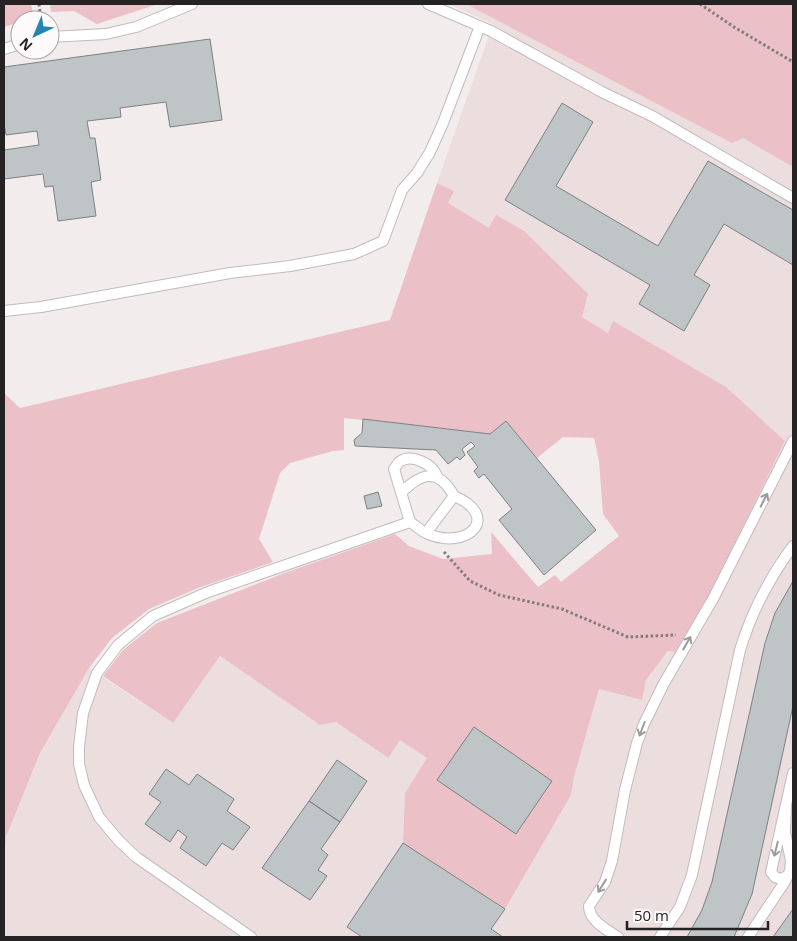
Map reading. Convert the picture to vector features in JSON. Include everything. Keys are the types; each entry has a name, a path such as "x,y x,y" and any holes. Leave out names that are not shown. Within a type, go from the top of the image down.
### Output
{"lane":[{"path":"60,36 106,34 136,26 192,4"},
{"path":"428,4 480,26 602,92 652,116 793,198"},
{"path":"4,312 230,273 299,264 354,254 383,241 402,190 417,174 433,145 480,26"},
{"path":"618,937 591,916 590,906 605,882 612,861 625,790 637,743 663,685 718,589 793,441"},
{"path":"408,459 429,464 437,476 447,484 454,496 466,501 477,516 477,524 473,532 461,538 444,538 426,533 410,522 401,493 394,469 399,462 408,459"},
{"path":"401,493 411,483 427,476 437,476"},
{"path":"426,533 454,496"},
{"path":"251,937 136,858 99,817 84,785 79,755 83,713 97,673 118,644 154,616 208,592 410,522"},
{"path":"660,937 680,907 692,874 740,650 746,632 762,593 793,546"},
{"path":"787,876 781,879 775,877 771,872 793,773"},
{"path":"748,937 787,876 792,861 785,832 786,807"}],"path":[{"path":"700,4 734,27 793,62"},
{"path":"444,552 470,581 499,595 562,609 628,637 692,634"}],"shaded area":[{"path":"4,4 31,4 32,10 10,10 10,25 4,27"},
{"path":"50,4 158,4 97,24 74,11 51,10"},
{"path":"449,4 793,4 793,937 4,937 4,861 6,837 40,753 89,668 173,723 220,656 320,725 336,722 387,758 400,740 427,758 405,793 403,843 505,908 571,795 574,777 599,689 642,700 646,680 668,651 675,652 709,596 785,441 614,322 608,333 582,317 489,229 448,203 454,191 437,183 493,24"},
{"path":"466,4 793,4 793,167 743,138 732,143"},
{"path":"437,183 454,191 448,203 489,228 496,215 524,231 588,294 582,317 608,333 613,321 726,387 785,441 709,596 675,652 668,651 646,680 642,700 599,689 574,777 571,795 505,909 403,843 405,793 427,758 400,740 388,758 336,722 320,725 220,656 173,723 103,676 123,650 157,623 282,574 395,534 409,546 443,559 492,554 491,532 538,587 555,575 561,582 619,536 603,514 599,461 594,438 563,437 537,458 506,421 490,434 344,418 344,450 333,451 290,463 280,473 259,539 273,562 198,588 149,609 112,638 89,668 40,753 6,837 4,861 4,393 20,408 390,320"}],"building":[{"path":"210,39 222,120 170,127 166,102 120,108 121,117 87,121 90,138 95,138 101,180 91,182 96,216 58,221 53,186 45,187 43,174 4,179 4,150 39,145 37,131 6,135 4,124 4,67"},
{"path":"562,103 593,122 556,186 658,246 708,161 793,210 793,265 724,224 694,275 710,285 684,331 639,304 650,285 505,200"},
{"path":"363,419 490,434 506,421 596,530 544,575 499,520 512,509 484,474 479,478 474,471 478,467 467,452 475,446 471,442 462,449 465,455 460,460 457,457 448,464 436,450 355,446 354,440 362,433"},
{"path":"378,492 382,506 367,509 364,496"},
{"path":"793,581 793,706 752,894 734,937 687,937 702,910 712,882 765,643 775,613"},
{"path":"474,727 552,781 516,834 437,780"},
{"path":"337,760 367,781 340,822 309,801"},
{"path":"166,769 189,785 197,774 234,799 227,811 250,827 233,850 222,843 206,866 180,848 187,837 178,830 170,842 145,824 161,802 149,794"},
{"path":"309,801 340,822 321,849 328,855 318,870 327,876 310,900 262,868"},
{"path":"403,843 505,909 491,929 503,937 362,937 347,927"},
{"path":"793,909 793,937 773,937"}]}
